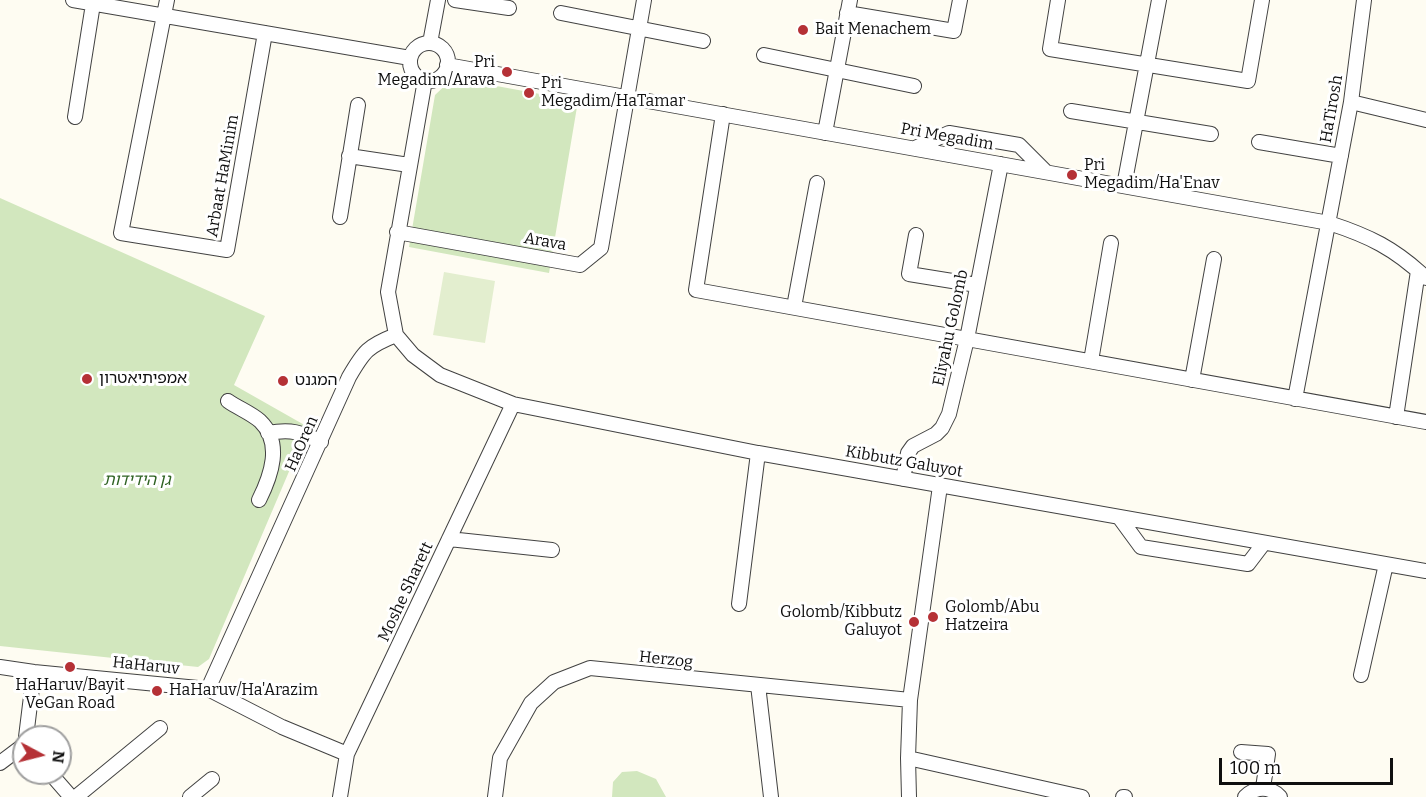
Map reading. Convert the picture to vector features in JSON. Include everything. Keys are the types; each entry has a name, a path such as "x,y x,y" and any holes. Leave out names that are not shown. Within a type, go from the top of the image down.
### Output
{"street":[{"path":"73,0 410,58"},
{"path":"164,16 167,0"},
{"path":"430,43 438,0"},
{"path":"455,0 509,8"},
{"name":"Arava","path":"397,232 580,265 601,248 644,0"},
{"path":"825,133 849,6 954,31 960,0"},
{"path":"1059,0 1050,49 1248,81 1262,0"},
{"path":"1124,186 1159,0"},
{"name":"HaTirosh","path":"1295,399 1351,102 1364,0"},
{"path":"75,117 93,4"},
{"path":"561,13 704,41"},
{"name":"Arbaat HaMinim","path":"164,16 122,233 227,250 265,33"},
{"path":"430,43 436,44 445,53 447,65 439,77 425,80 415,74 410,58 420,45 430,43"},
{"path":"764,56 914,86"},
{"name":"Pri Megadim","path":"447,65 1329,223 1365,235 1390,249 1422,274"},
{"path":"396,335 388,292 425,80"},
{"path":"1351,102 1426,120"},
{"path":"340,217 358,105"},
{"path":"1071,111 1210,134"},
{"path":"723,114 696,290 1426,422"},
{"path":"915,148 949,133 1019,145 1046,172"},
{"path":"1259,142 1341,156"},
{"path":"349,156 409,165"},
{"name":"Eliyahu Golomb","path":"903,479 908,453 913,446 930,438 942,428 946,421 967,339 1000,164"},
{"path":"794,307 817,183"},
{"path":"916,234 909,274 977,285"},
{"path":"1091,361 1111,243"},
{"path":"1192,380 1214,259"},
{"path":"1396,417 1422,274"},
{"name":"Kibbutz Galuyot","path":"396,335 413,355 440,375 513,404 758,453 1426,571"},
{"name":"HaOren","path":"208,689 360,357 373,344 396,335"},
{"path":"228,401 260,422 268,433 272,445 273,457 269,480 259,500"},
{"name":"Moshe Sharett","path":"340,797 347,754 513,404"},
{"path":"268,433 283,430 302,432 321,442"},
{"path":"739,604 758,453"},
{"path":"909,797 910,700 940,486"},
{"path":"1119,517 1141,546 1248,564 1264,543"},
{"path":"449,539 552,550"},
{"path":"1361,675 1386,564"},
{"name":"HaHaruv","path":"0,667 208,689 282,727 347,754"},
{"name":"Herzog","path":"495,797 500,758 531,703 554,682 590,668 910,700"},
{"path":"27,725 34,672"},
{"path":"758,686 771,797"},
{"path":"76,797 160,729"},
{"path":"1241,752 1268,754 1263,788"},
{"path":"908,758 1041,792 1082,797"},
{"path":"190,797 212,779"},
{"path":"60,785 71,797"},
{"path":"1245,797 1256,789 1263,788 1270,789 1280,797"}],"green space":[{"path":"453,78 578,101 549,273 409,247 435,95"},
{"name":"גן הידידות","path":"0,198 265,316 234,385 308,427 209,659 198,667 0,646"},
{"path":"444,272 495,281 485,343 433,335"},
{"path":"637,771 656,779 666,797 612,797 613,782 622,772"}],"place":[{"name":"Bait Menachem","path":"803,30"},
{"name":"Pri Megadim/Arava","path":"507,72"},
{"name":"Pri Megadim/HaTamar","path":"529,93"},
{"name":"Pri Megadim/Ha'Enav","path":"1072,175"},
{"name":"אמפיתיאטרון","path":"87,379"},
{"name":"המגנט","path":"283,381"},
{"name":"Golomb/Abu Hatzeira","path":"933,617"},
{"name":"Golomb/Kibbutz Galuyot","path":"914,622"},
{"name":"HaHaruv/Bayit VeGan Road","path":"70,667"},
{"name":"HaHaruv/Ha'Arazim","path":"157,691"}]}
